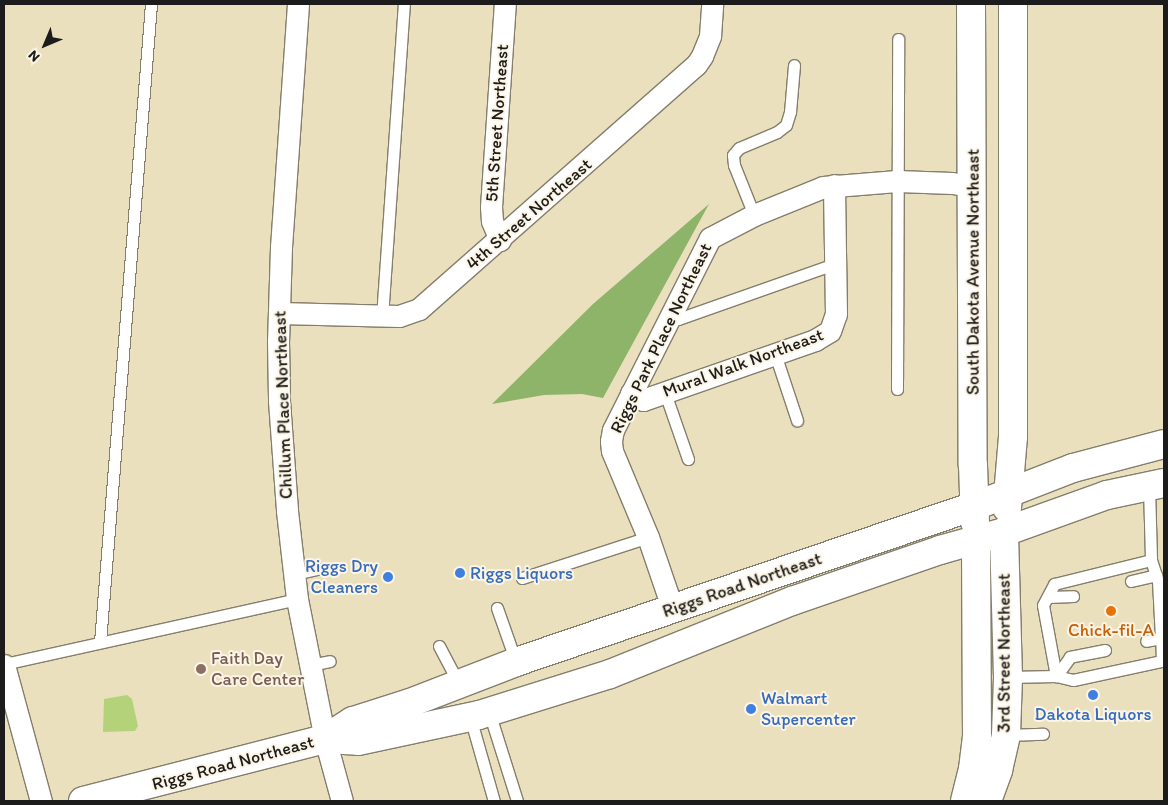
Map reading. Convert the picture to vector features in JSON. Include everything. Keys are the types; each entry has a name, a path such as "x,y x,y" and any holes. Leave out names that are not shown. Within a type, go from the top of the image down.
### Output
{"main road":[{"name":"South Dakota Avenue Northeast","path":"971,4 974,506 976,540"},
{"path":"1004,532 1013,437 1014,4"},
{"name":"Riggs Road Northeast","path":"325,739 353,721 410,703 516,662 974,506 1073,468 1164,444"},
{"name":"Riggs Road Northeast","path":"83,801 325,739 358,741 480,714 610,674 792,601 940,550 1004,532 1107,495 1157,484"},
{"name":"3rd Street Northeast","path":"987,801 998,770 1006,735 1008,677 1004,532"},
{"name":"3rd Street Northeast","path":"965,801 973,769 977,737 976,540"}],"street":[{"name":"Chillum Place Northeast","path":"298,4 278,312 282,456 297,598 320,663 325,739 342,801"},
{"name":"5th Street Northeast","path":"500,240 494,229 491,207 505,4"},
{"name":"4th Street Northeast","path":"278,312 382,317 406,315 419,310 696,65 710,36 712,4"},
{"name":"Riggs Park Place Northeast","path":"672,610 648,537 612,451 612,430 710,238 754,215 809,191 834,185 897,181 972,186"},
{"name":"Mural Walk Northeast","path":"631,393 643,400 815,340 830,331 836,314 834,185"},
{"path":"4,665 40,801"}],"lane":[{"path":"100,642 151,4"},
{"path":"382,317 404,4"},
{"path":"897,389 898,39"},
{"path":"754,215 734,165 732,155 739,148 777,132 786,125 790,112 794,65"},
{"path":"671,316 678,319 836,264"},
{"path":"775,354 797,420"},
{"path":"665,393 688,459"},
{"path":"1008,677 1056,676 1073,680 1162,661 1161,608 1156,575 1151,560 1157,484"},
{"path":"522,578 648,537"},
{"path":"1056,676 1044,605 1054,584 1151,560"},
{"path":"295,574 317,569"},
{"path":"1131,581 1156,575"},
{"path":"1048,597 1073,596"},
{"path":"4,665 297,598"},
{"path":"497,608 516,662"},
{"path":"1146,641 1161,638"},
{"path":"439,646 459,684"},
{"path":"1056,676 1070,657 1105,650"},
{"path":"480,714 494,801"},
{"path":"480,714 517,801"},
{"path":"1006,735 1043,734"}],"green space":[{"path":"709,204 603,398 582,394 544,395 492,404 593,304"},
{"path":"127,695 132,699 138,726 135,731 103,732 104,699"}],"place":[{"name":"Riggs Liquors","path":"460,573"},
{"name":"Riggs Dry Cleaners","path":"388,577"},
{"name":"Chick-fil-A","path":"1111,611"},
{"name":"Faith Day Care Center","path":"201,669"},
{"name":"Dakota Liquors","path":"1093,695"},
{"name":"Walmart Supercenter","path":"751,709"}]}
